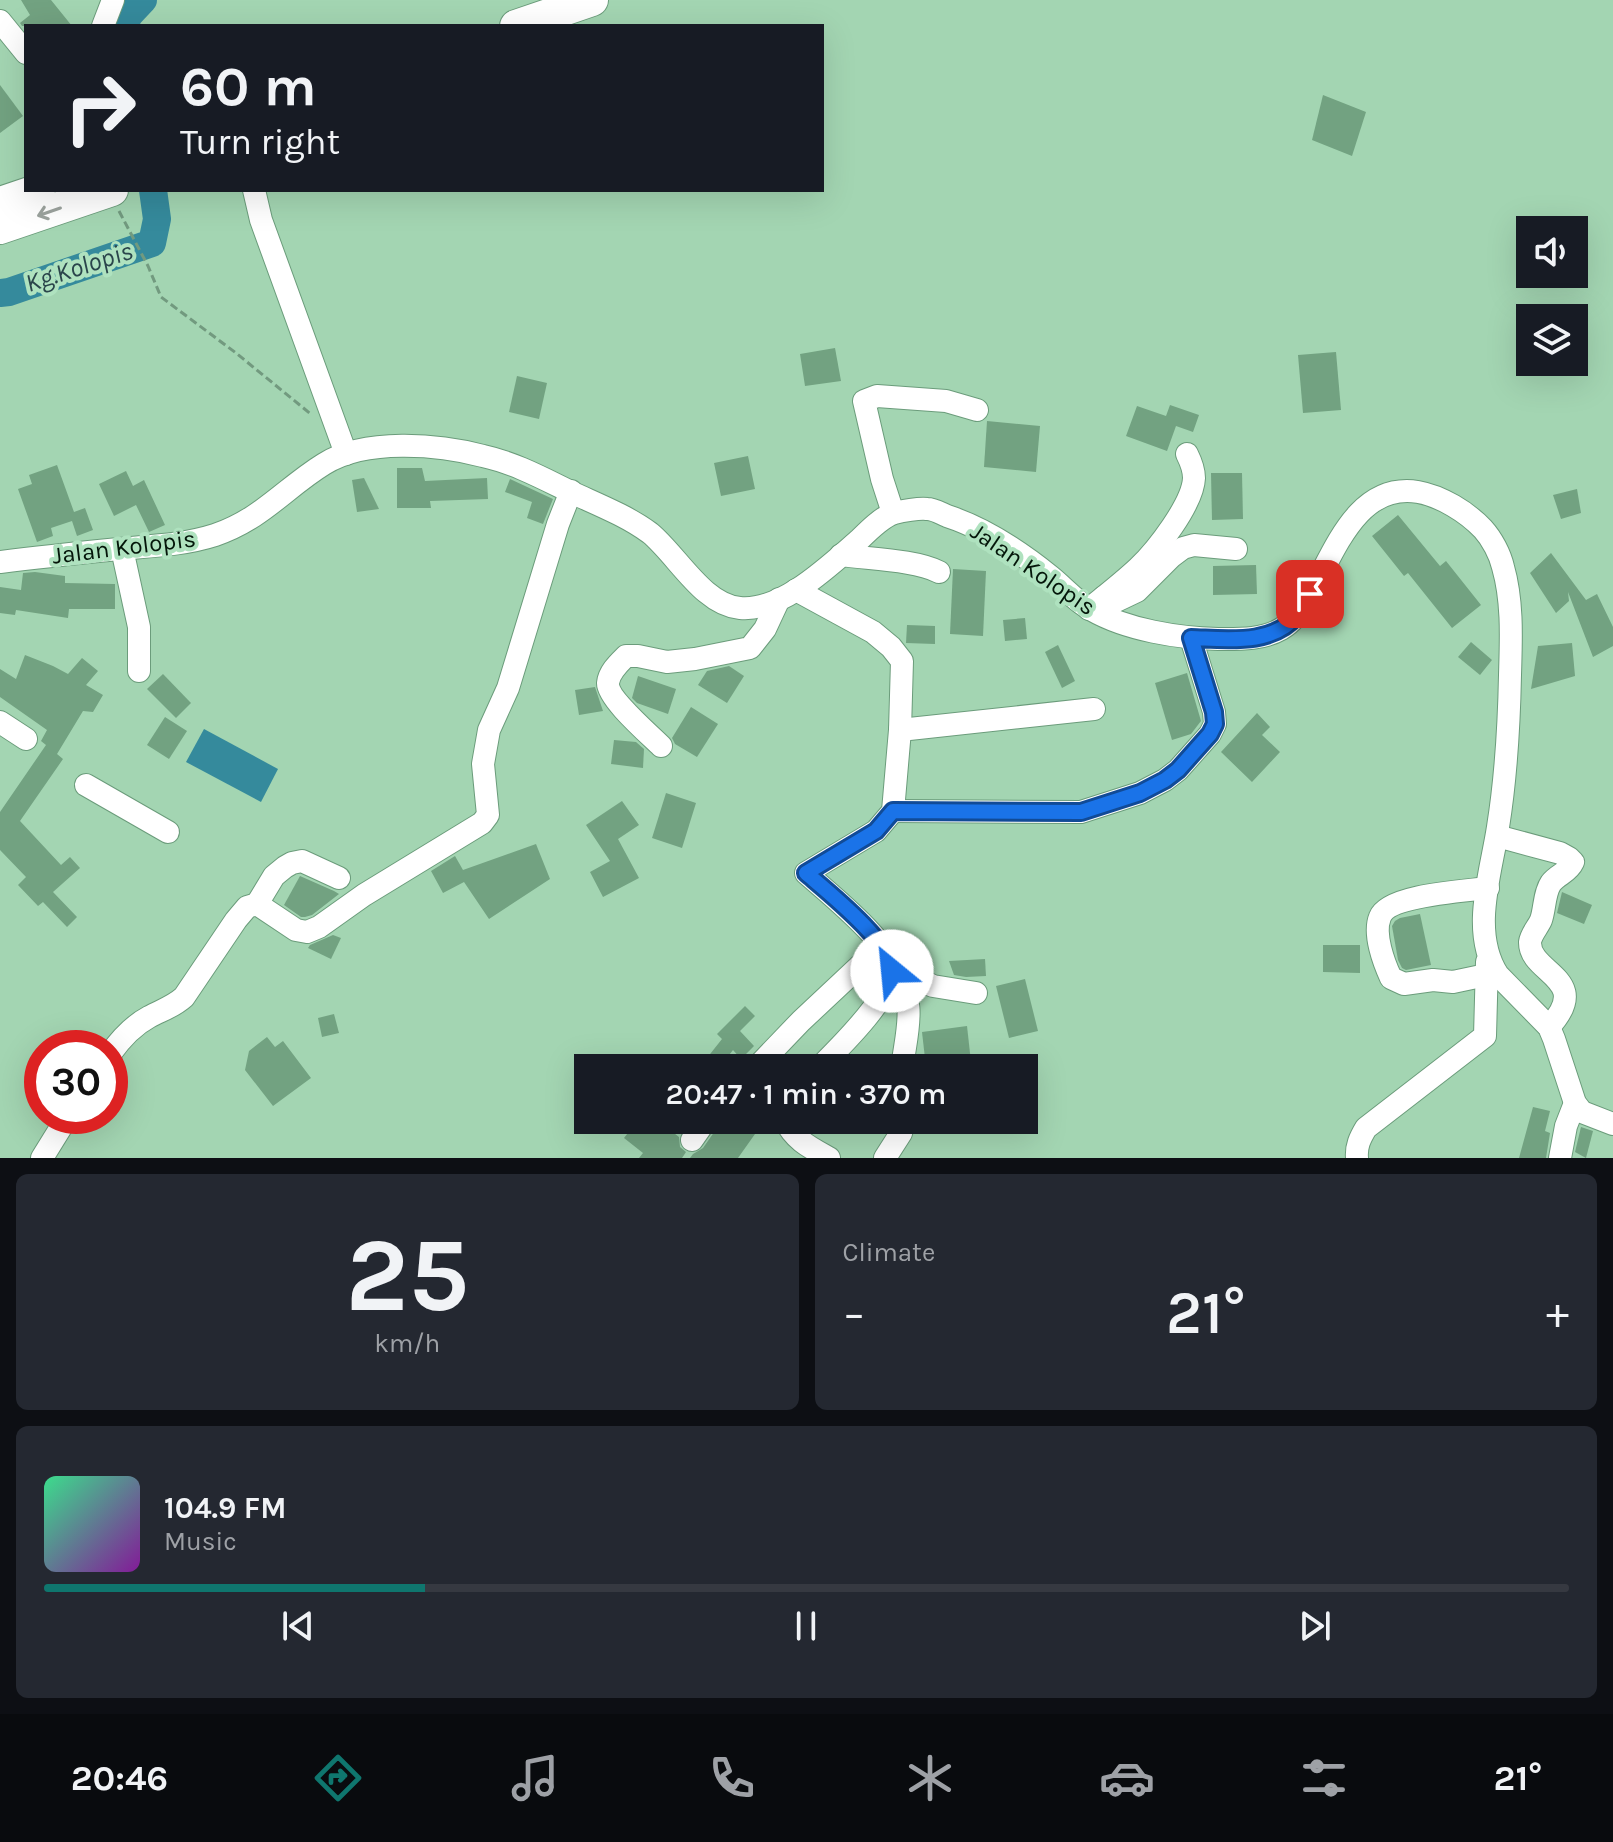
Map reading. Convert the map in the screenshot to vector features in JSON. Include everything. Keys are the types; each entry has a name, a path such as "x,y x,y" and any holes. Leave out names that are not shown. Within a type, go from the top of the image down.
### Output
{"highway":[{"path":"522,24 592,0"},
{"path":"0,203 33,192"},
{"path":"0,228 109,197"}],"street":[{"path":"104,24 113,0"},
{"path":"0,21 24,51"},
{"path":"254,192 261,220 346,454"},
{"path":"893,513 864,401 877,396 946,401 977,410"},
{"name":"Jalan Kolopis","path":"0,562 171,545 208,537 241,526 326,462 346,454 383,447 421,445 449,448 516,465 605,507 649,533 708,593 730,607 759,608 787,595 893,513 927,509 960,520 995,538 1129,625 1191,638 1230,639 1262,637 1283,628 1296,617 1347,526 1369,502 1383,495 1410,490 1431,495 1452,505 1481,527 1495,546 1508,594 1511,626 1509,706 1504,781 1484,938 1487,964 1485,1036 1366,1128 1359,1141 1357,1158"},
{"path":"1096,603 1138,568 1182,511 1194,478 1187,454"},
{"path":"257,904 296,930 307,932 482,823 488,815 483,764 489,730 508,688 571,491"},
{"path":"1096,603 1116,601 1137,591 1183,548 1194,545 1236,549"},
{"path":"122,549 139,627 139,671"},
{"path":"841,555 915,564 939,572"},
{"path":"661,746 610,691 608,682 613,671 626,656 667,662 750,648 787,595 873,632 891,647 902,661 893,811 876,831 806,873 867,928 889,957 892,969 907,995 908,1028 904,1054"},
{"path":"893,811 1081,812 1140,793 1165,780 1178,770 1215,724 1191,638"},
{"path":"900,730 1094,709"},
{"path":"0,722 26,739"},
{"path":"86,785 168,832"},
{"path":"1497,836 1560,853 1573,862 1568,871 1549,886 1542,917 1530,940 1537,959 1559,980 1562,987 1564,1002 1549,1027"},
{"path":"128,1034 150,1016 174,1006 184,997 236,920 247,907 257,904 274,876 292,863 302,861 339,878"},
{"path":"1488,888 1436,894 1389,906 1380,915 1378,928 1382,959 1391,978 1404,984 1433,980 1453,982 1487,964 1549,1027 1575,1103 1582,1112 1613,1124"},
{"path":"769,1054 881,946"},
{"path":"892,969 933,986 976,993"},
{"path":"832,1054 871,1013 891,977 892,969"},
{"path":"1560,1158 1566,1126 1575,1103"},
{"path":"42,1158 57,1134"},
{"path":"692,1140 696,1134"},
{"path":"793,1134 829,1158"},
{"path":"885,1158 900,1134"}],"path":[{"path":"109,197 148,266 161,297 313,416"}],"water":[{"path":"204,729 278,769 261,802 186,762"}],"building":[{"path":"21,0 51,0 70,24 22,26 20,23 30,15"},
{"path":"0,85 23,116 0,133"},
{"path":"1323,95 1366,112 1352,156 1312,140"},
{"path":"835,348 841,381 805,386 800,354"},
{"path":"1336,352 1341,410 1303,413 1298,355"},
{"path":"517,376 547,383 539,419 509,412"},
{"path":"1170,405 1199,415 1193,432 1176,426 1167,451 1126,436 1137,406 1166,416"},
{"path":"987,421 1040,426 1036,472 984,467"},
{"path":"748,456 755,489 721,496 714,463"},
{"path":"57,465 74,512 85,508 93,530 77,536 72,521 51,528 53,536 37,542 18,489 32,484 29,475"},
{"path":"397,468 422,468 425,481 487,478 488,499 430,501 431,508 397,508"},
{"path":"126,471 133,486 144,480 165,525 149,532 136,505 114,516 99,484"},
{"path":"1211,473 1242,473 1243,519 1212,520"},
{"path":"364,478 379,509 357,512 352,480"},
{"path":"510,479 553,499 543,524 527,518 532,502 505,492"},
{"path":"1577,489 1581,513 1561,519 1553,495"},
{"path":"1398,515 1440,566 1446,561 1481,605 1452,628 1408,573 1404,576 1372,536"},
{"path":"1551,553 1586,600 1597,594 1613,627 1613,646 1593,657 1568,592 1569,601 1556,613 1530,573"},
{"path":"1256,565 1257,594 1213,595 1213,566"},
{"path":"953,569 986,571 983,636 950,634"},
{"path":"23,573 65,576 65,583 115,584 115,609 69,609 68,618 16,610 15,615 0,613 0,587 21,590"},
{"path":"1025,618 1027,639 1005,641 1003,620"},
{"path":"907,625 935,626 935,644 906,643"},
{"path":"1471,642 1492,660 1480,675 1458,657"},
{"path":"1572,643 1575,676 1531,689 1538,646"},
{"path":"1058,645 1075,681 1062,688 1045,652"},
{"path":"25,655 68,674 82,658 98,671 86,685 103,695 93,712 83,711 57,754 63,759 20,821 61,865 70,857 80,868 53,892 77,917 67,927 43,902 38,906 18,885 26,877 0,850 0,812 46,745 41,741 47,730 0,697 0,669 16,679"},
{"path":"729,666 744,676 727,703 698,685 707,671"},
{"path":"1187,673 1201,721 1191,734 1172,740 1155,683"},
{"path":"163,674 191,703 176,718 147,689"},
{"path":"638,676 676,689 668,714 637,703 632,698"},
{"path":"595,687 603,711 579,715 575,690"},
{"path":"691,707 718,724 697,757 675,744 672,738"},
{"path":"1257,713 1270,727 1262,735 1280,752 1252,782 1221,752"},
{"path":"165,717 187,731 169,759 147,745"},
{"path":"614,740 636,742 644,749 643,768 611,764"},
{"path":"666,793 696,803 682,848 652,838"},
{"path":"622,801 639,825 618,839 639,878 603,897 590,872 610,861 586,825"},
{"path":"536,844 550,879 489,919 464,882 443,893 431,871 455,856 463,870"},
{"path":"300,876 339,894 312,915 301,917 284,905"},
{"path":"1562,892 1592,905 1584,924 1557,913"},
{"path":"1420,914 1431,965 1406,970 1398,960 1392,926 1400,918"},
{"path":"333,935 341,938 331,959 308,948 310,945"},
{"path":"1323,945 1360,945 1360,973 1323,972"},
{"path":"985,959 986,976 954,975 949,961"},
{"path":"1025,979 1038,1031 1009,1038 996,986"},
{"path":"745,1006 755,1016 740,1031 754,1046 746,1054 737,1054 733,1050 730,1054 710,1054 722,1039 717,1034"},
{"path":"334,1014 339,1033 322,1037 318,1018"},
{"path":"967,1026 970,1054 925,1054 922,1032"},
{"path":"267,1037 275,1047 283,1041 311,1078 273,1106 245,1070 249,1051"},
{"path":"1533,1107 1550,1111 1545,1131 1550,1133 1546,1158 1519,1158"},
{"path":"1581,1127 1593,1131 1586,1158 1575,1152"},
{"path":"627,1134 675,1134 679,1137 680,1147 686,1152 682,1158 639,1158 643,1153 624,1138"},
{"path":"713,1134 755,1134 738,1158 690,1158 703,1148"}],"waterway":[{"name":"Kg.Kolopis","path":"126,24 127,17 143,0"},
{"name":"Kg.Kolopis","path":"0,293 152,243 157,219 153,192"}],"route":[{"path":"892,971 889,957 867,928 806,873 876,831 893,811 1081,812 1140,793 1165,780 1178,770 1215,724 1191,638 1262,637 1283,628 1296,617 1310,594"}]}
